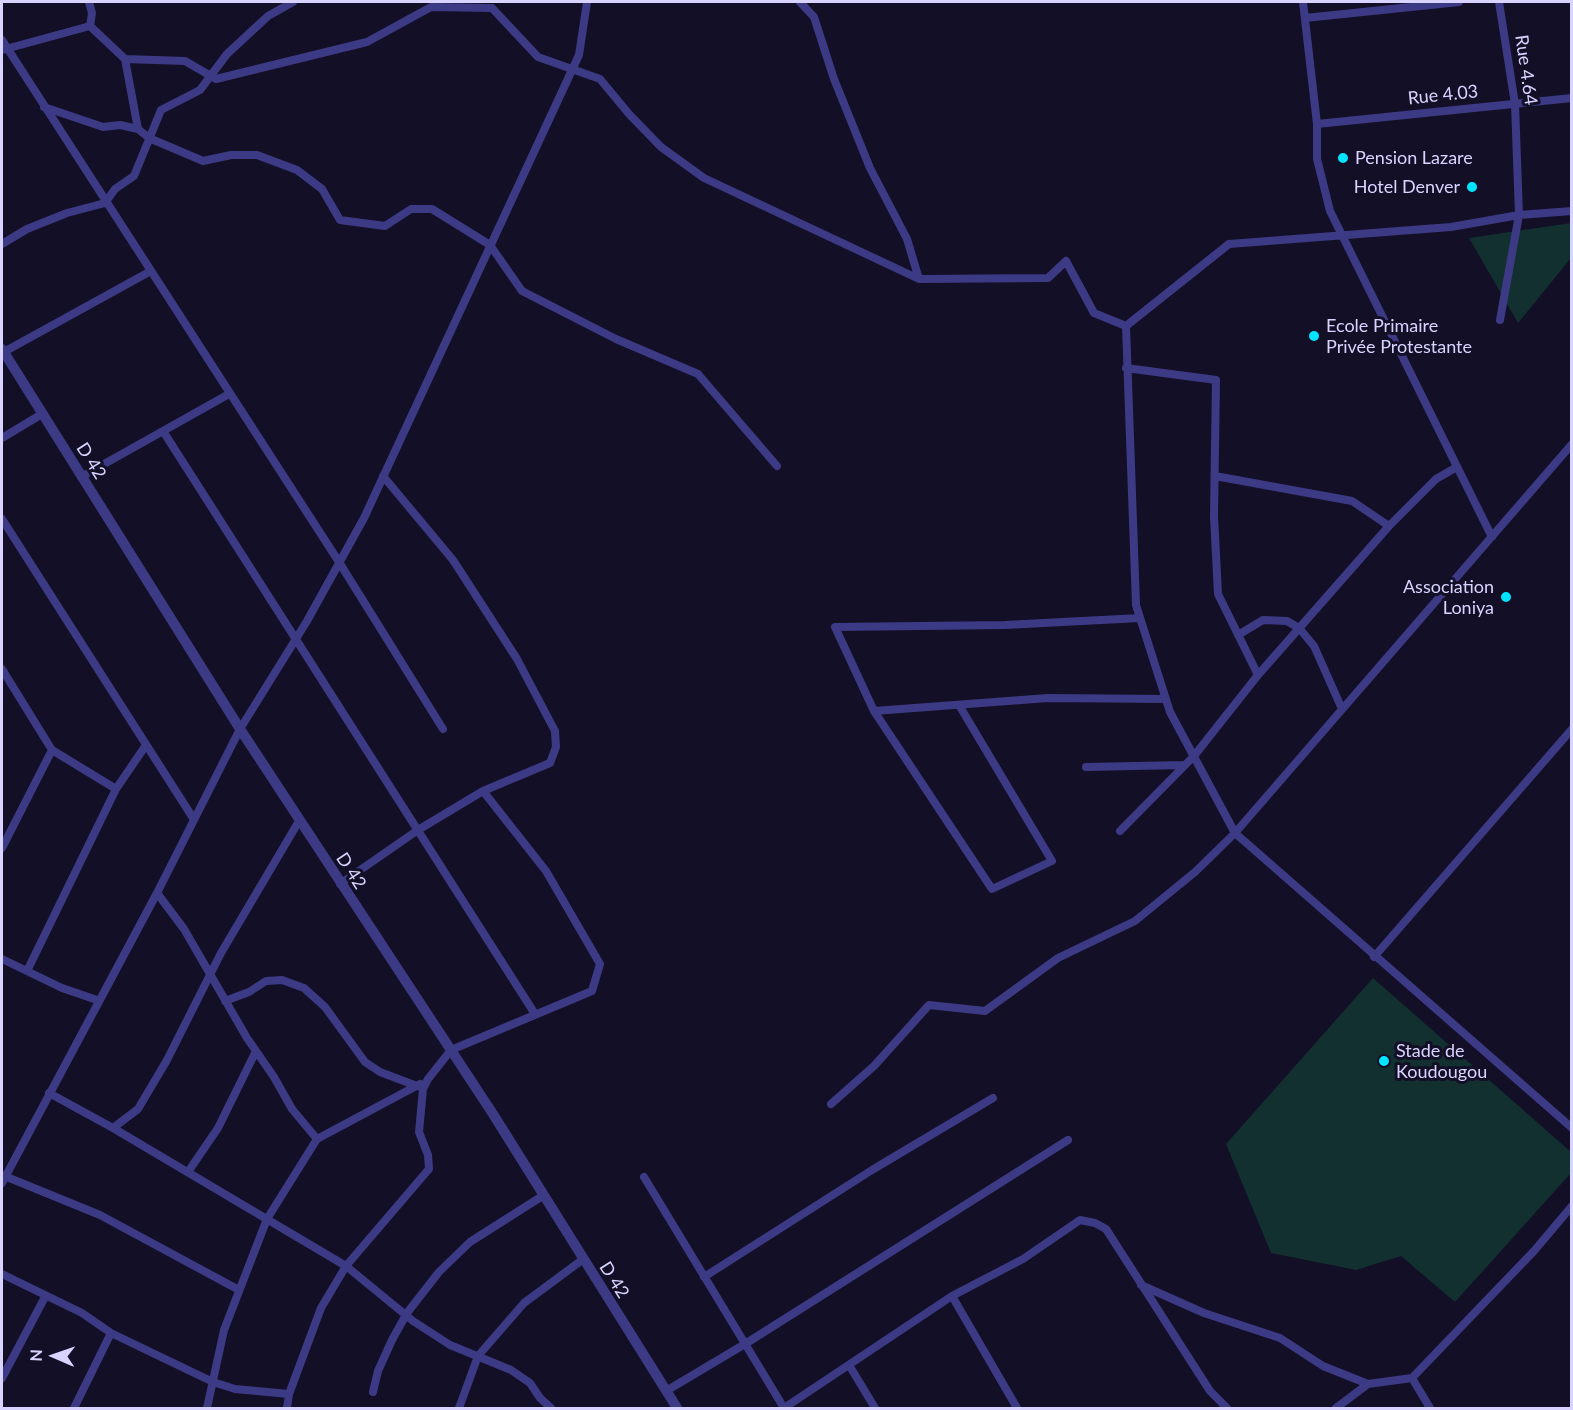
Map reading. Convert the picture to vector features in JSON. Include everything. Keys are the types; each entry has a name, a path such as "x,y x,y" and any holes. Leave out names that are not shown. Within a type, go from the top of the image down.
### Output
{"street":[{"path":"89,2 92,13 90,26"},
{"path":"2,244 27,229 66,213 105,203 115,189 134,176 161,110 200,90 209,75 227,54 268,16 293,2"},
{"path":"239,1290 100,1215 3,1178 157,893 240,729 296,639 383,477 573,68 584,36 587,2"},
{"path":"801,2 814,17 834,79 870,168 907,239 919,279"},
{"path":"1303,2 1317,124 1317,159 1330,211 1492,537"},
{"path":"1305,18 1397,5 1460,2"},
{"name":"Rue 4.64","path":"1499,2 1515,104 1519,215 1500,320"},
{"path":"125,59 185,61 216,79 367,42 431,4 492,8 538,57 600,79 661,147 704,178 919,279 1048,278 1066,261 1094,313 1126,327"},
{"path":"90,26 3,46 339,562 443,729"},
{"path":"90,26 125,59 138,129"},
{"name":"Rue 4.03","path":"1317,124 1572,98"},
{"path":"44,106 103,127 120,125 138,129 149,138 203,161 231,155 257,155 297,170 322,189 340,220 385,226 411,209 432,208 490,245 522,291 616,339 698,375 777,466"},
{"path":"1126,327 1229,244 1451,227 1519,215 1572,211"},
{"path":"2,351 149,272"},
{"path":"1126,327 1136,605 1166,699 1235,833 1572,1128"},
{"name":"D 42","path":"2,351 240,729 451,1050 677,1408"},
{"path":"1126,368 1216,380 1215,476 1218,594 1258,675"},
{"path":"81,477 229,394"},
{"path":"2,438 42,414"},
{"path":"163,431 535,1014"},
{"path":"831,1104 874,1066 929,1005 985,1011 1058,958 1135,921 1195,872 1235,833 1572,444"},
{"path":"1120,831 1194,756 1258,675 1389,526 1436,479 1457,467"},
{"path":"1215,476 1352,501 1389,526"},
{"path":"340,884 418,830 483,791 550,763 556,747 555,731 517,659 453,560 383,477"},
{"path":"2,519 193,818"},
{"path":"959,705 1052,861 992,890 874,711 835,627 1005,625 1140,618"},
{"path":"1238,635 1263,620 1287,621 1299,628 1314,646 1342,709"},
{"path":"2,669 52,750 116,789"},
{"path":"874,711 1048,698 1166,699"},
{"path":"1374,957 1572,729"},
{"path":"27,971 116,789 146,745"},
{"path":"3,842 52,750"},
{"path":"1086,767 1184,765"},
{"path":"287,1408 289,1394 321,1308 346,1266 429,1169 428,1155 419,1132 423,1089 428,1079 451,1050 592,991 600,964 546,871 483,791"},
{"path":"113,1128 138,1109 167,1060 210,974 299,821"},
{"path":"157,893 184,929 225,1001 292,1109 317,1139"},
{"path":"2,958 62,988 98,1000"},
{"path":"225,1001 249,992 266,981 282,980 304,988 325,1007 365,1062 380,1072 417,1086"},
{"path":"188,1172 218,1128 256,1051"},
{"path":"207,1408 224,1330 267,1219 317,1139 428,1079"},
{"path":"49,1093 113,1128 346,1266 407,1313 413,1321 450,1345 511,1370 530,1383 540,1398 551,1408"},
{"path":"704,1277 872,1170 993,1098"},
{"path":"666,1391 745,1344 1068,1140"},
{"path":"644,1177 784,1408 952,1296 1023,1259 1080,1220 1106,1229 1210,1391 1227,1408"},
{"path":"373,1392 378,1371 407,1313 439,1272 470,1242 544,1195"},
{"path":"1336,1408 1368,1384 1412,1378 1534,1251 1572,1206"},
{"path":"459,1408 478,1356 524,1303 582,1260"},
{"path":"2,1274 45,1297 82,1313 111,1333 213,1382 235,1389 289,1394"},
{"path":"1141,1285 1203,1313 1280,1338 1323,1366 1368,1384"},
{"path":"952,1296 1017,1408"},
{"path":"2,1378 45,1297"},
{"path":"74,1408 111,1333"},
{"path":"849,1365 875,1408"},
{"path":"1412,1378 1430,1408"},
{"path":"536,1408 540,1398"}],"green space":[{"path":"1571,223 1571,258 1518,323 1469,238"},
{"name":"Stade de Koudougou","path":"1373,978 1571,1152 1571,1173 1455,1302 1401,1256 1356,1270 1271,1253 1226,1144"}],"place":[{"name":"Pension Lazare","path":"1343,158"},
{"name":"Hotel Denver","path":"1472,187"},
{"name":"Ecole Primaire Privée Protestante","path":"1314,336"},
{"name":"Association Loniya","path":"1506,597"},
{"name":"Stade de Koudougou","path":"1384,1061"}]}
